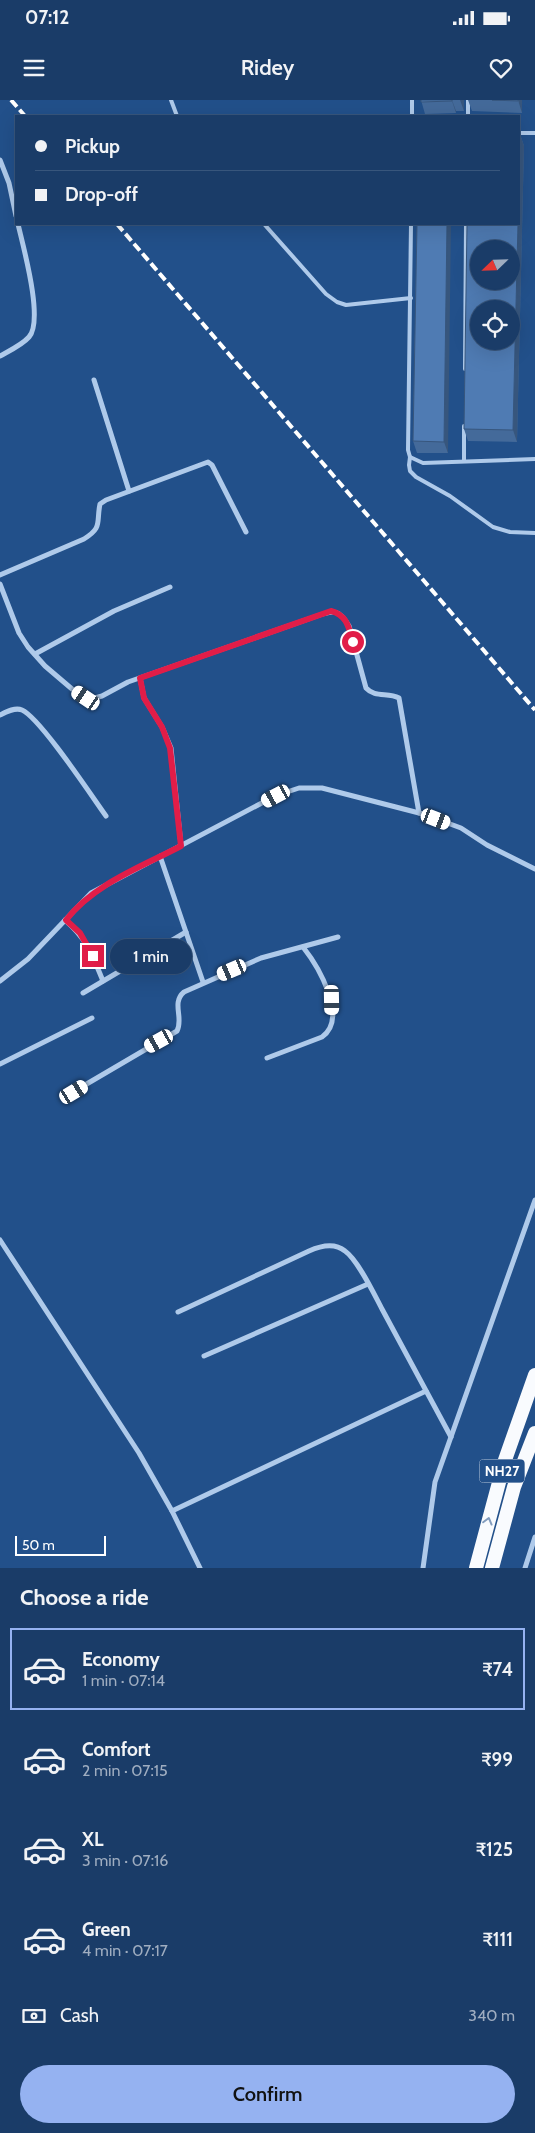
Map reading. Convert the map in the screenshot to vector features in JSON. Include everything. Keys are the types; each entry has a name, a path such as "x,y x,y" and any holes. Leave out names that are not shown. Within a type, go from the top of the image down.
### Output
{"highway":[{"name":"NH27","path":"476,1568 505,1460 535,1375"},
{"name":"NH27","path":"492,1568 514,1487 535,1433"}],"street":[{"path":"0,160 9,183 15,211"},
{"path":"0,356 30,337 34,325 32,287 18,225"},
{"path":"94,380 128,491"},
{"path":"0,575 84,540 93,534 98,527 100,504 106,500 208,462 212,465 246,532"},
{"path":"0,584 19,633 35,654 72,689 91,699 102,696 128,682 316,616 331,611 338,613 344,617 348,626 366,688 370,693 376,695 393,695 399,698 419,813"},
{"path":"35,654 114,611 170,588"},
{"path":"140,678 144,698 162,727 170,748 181,846"},
{"path":"0,715 14,709 22,709 37,722 106,816"},
{"path":"0,982 28,959 91,893 276,796 299,788 322,788 419,813 460,828 487,846 535,869"},
{"path":"160,856 203,982"},
{"path":"66,920 80,933 88,944 103,981"},
{"path":"83,993 186,932"},
{"path":"74,1092 177,1031 180,1026 177,1004 179,997 203,982 261,958 338,937"},
{"path":"267,1058 322,1037 330,1032 332,1026 332,1000 316,964 303,947"},
{"path":"0,1064 92,1018"},
{"path":"422,1568 435,1482 535,1200"},
{"path":"0,1240 138,1454 172,1511 200,1568"},
{"path":"178,1312 322,1246 334,1246 344,1249 350,1255 368,1284 451,1436"},
{"path":"204,1356 368,1284"},
{"path":"172,1511 426,1390"},
{"path":"526,1568 535,1537"}],"lane":[{"path":"171,100 177,115"},
{"path":"412,100 412,115"},
{"path":"468,100 468,115"},
{"path":"520,133 535,133"},
{"path":"265,225 326,294 337,302 346,305 411,298"},
{"path":"411,225 408,450 410,471 416,477 450,496 493,527 510,532 535,533"},
{"path":"465,372 466,225"},
{"path":"464,422 464,461"},
{"path":"410,457 423,463 535,458"}],"building":[{"path":"421,100 452,100 452,101 421,102"},
{"path":"417,225 447,225 444,442 413,441"},
{"path":"467,225 518,225 518,240 470,240 470,290 516,290 516,300 470,300 470,350 515,350 513,430 464,429"}],"railway":[{"path":"11,100 24,115"},
{"path":"118,225 535,710"}],"route":[{"path":"93,956 88,944 80,933 66,920 74,910 91,893 181,846 170,748 162,727 144,698 140,678 331,611 344,617 353,642"}]}
